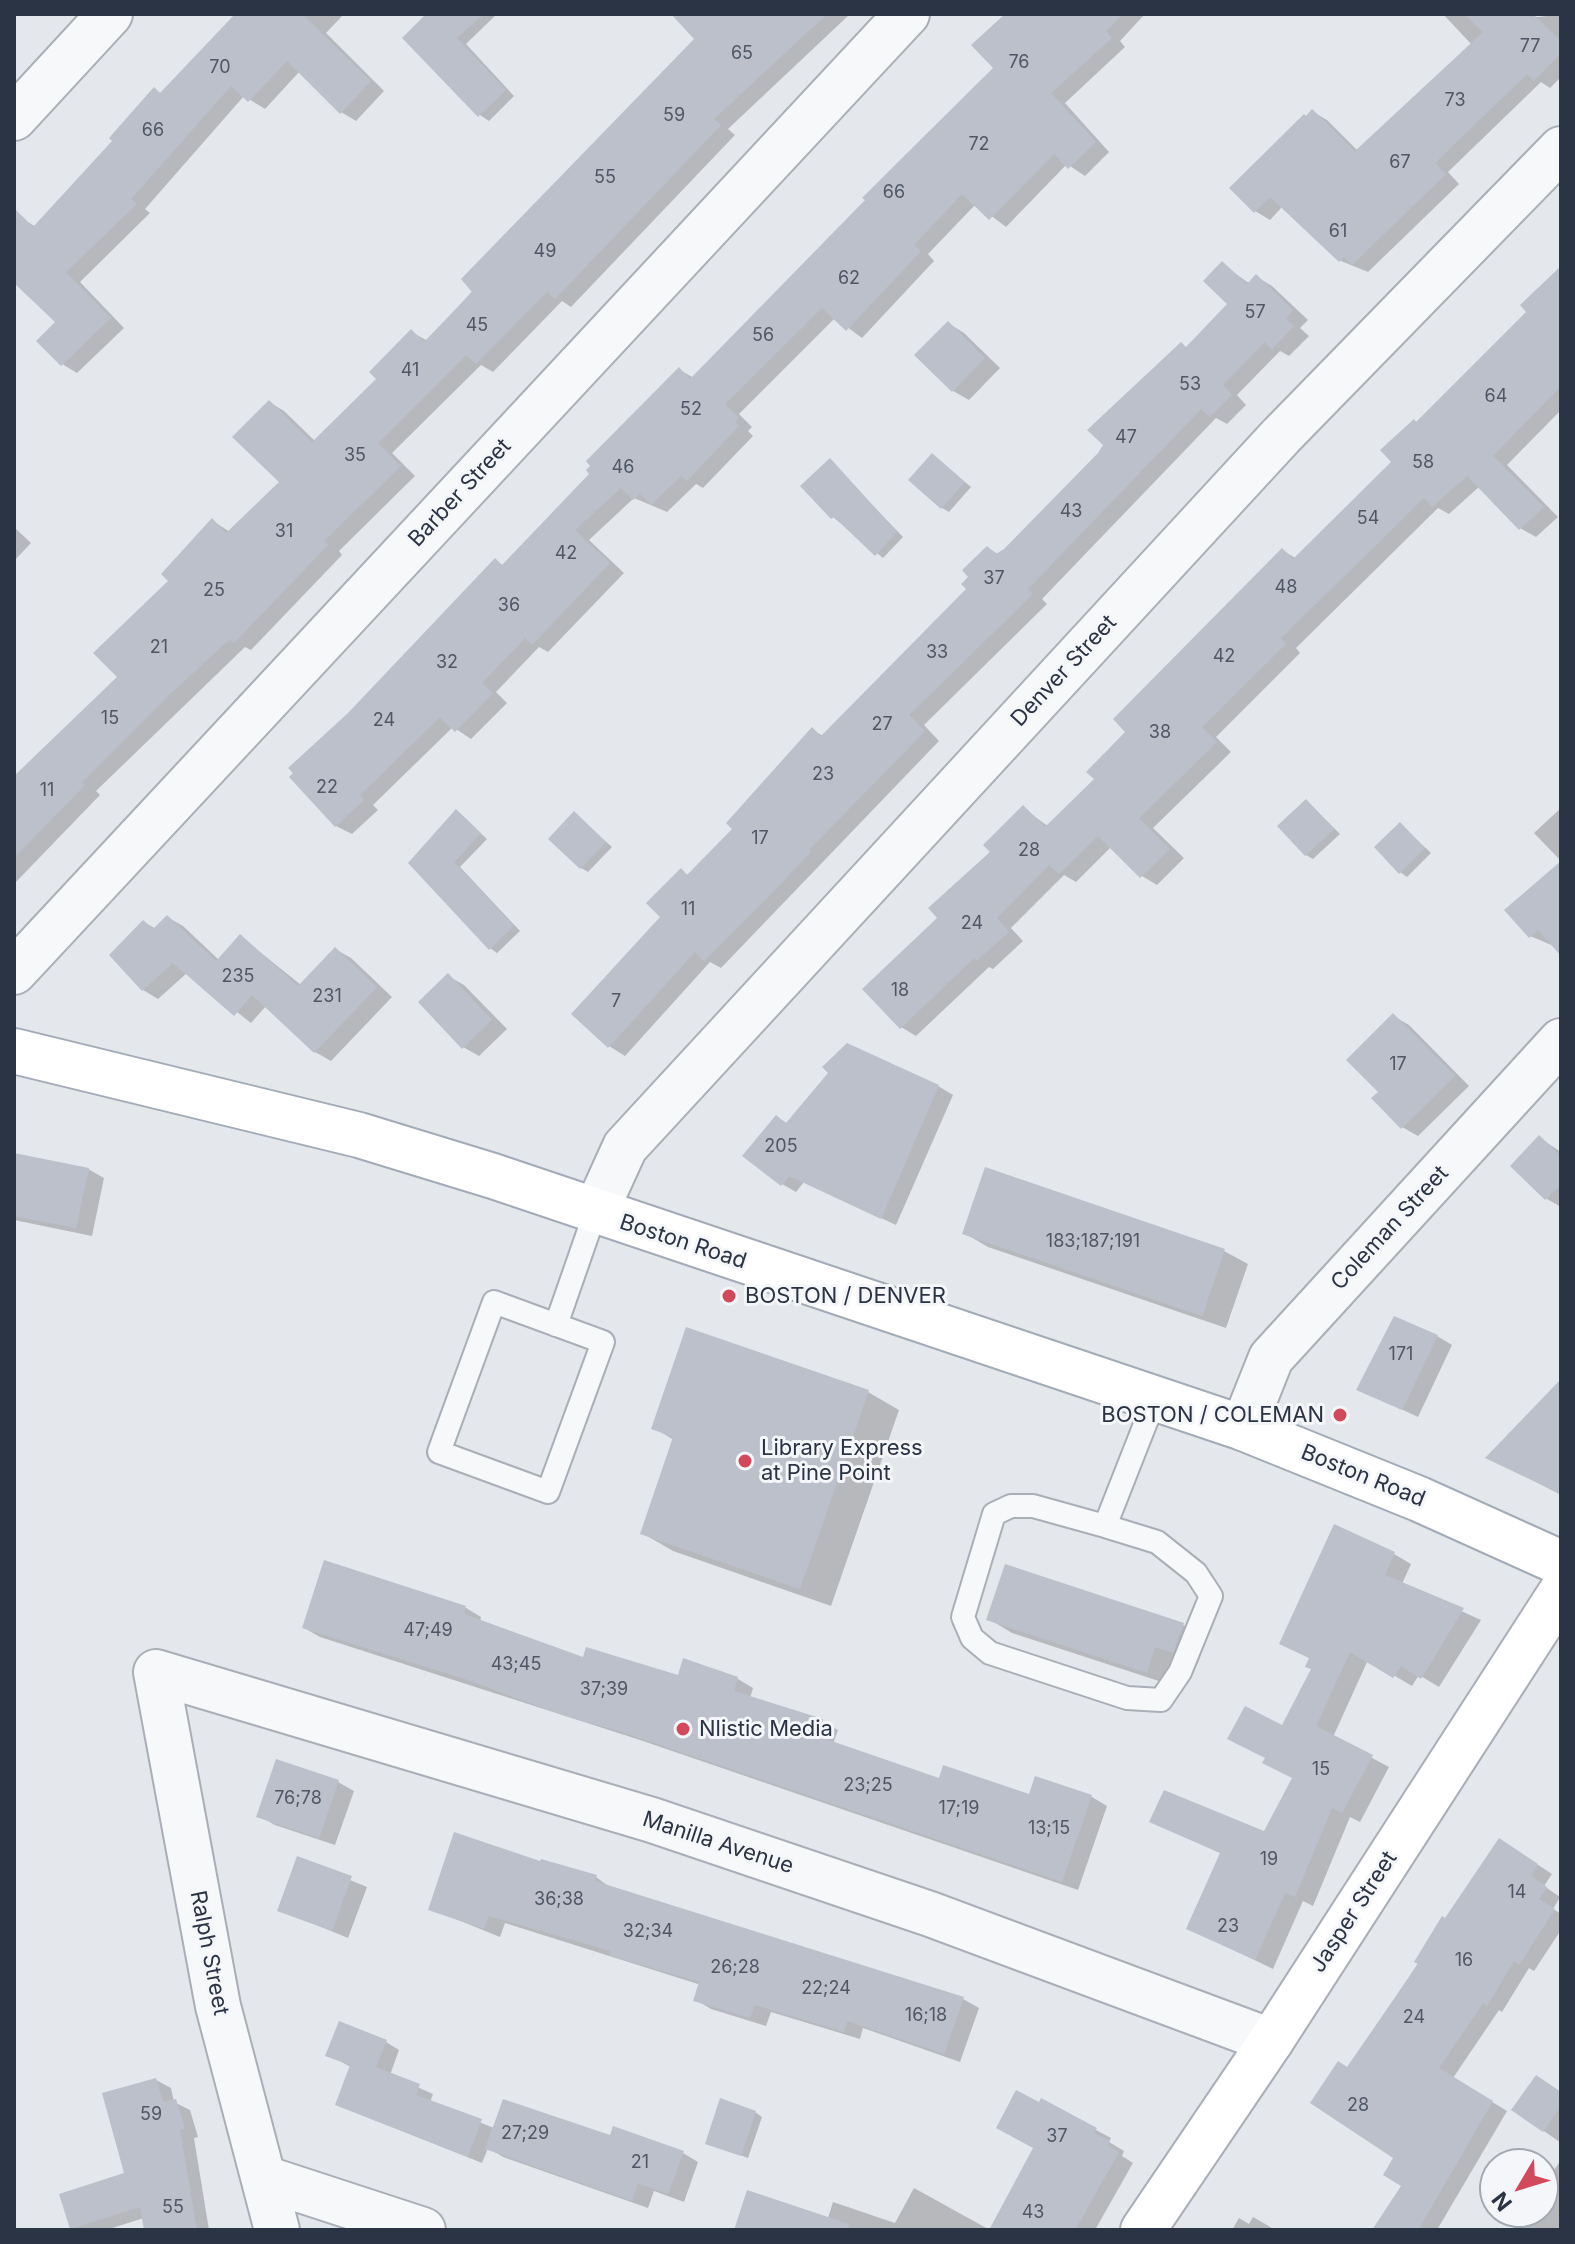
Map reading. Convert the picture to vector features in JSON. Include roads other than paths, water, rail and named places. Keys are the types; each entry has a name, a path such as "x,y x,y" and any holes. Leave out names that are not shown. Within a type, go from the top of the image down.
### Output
{"main road":[{"name":"Boston Road","path":"14,1051 359,1135 493,1176 595,1213 1243,1428 1419,1499 1561,1563"},
{"name":"Jasper Street","path":"1143,2230 1271,2041 1561,1592"}],"street":[{"path":"14,118 110,14"},
{"name":"Barber Street","path":"14,972 907,14"},
{"name":"Denver Street","path":"595,1213 625,1147 1281,436 1561,149"},
{"name":"Coleman Street","path":"1243,1428 1271,1358 1561,1041"},
{"name":"Manilla Avenue","path":"156,1672 652,1820 930,1914 1271,2041"},
{"name":"Ralph Street","path":"156,1672 218,2006 277,2230"},
{"path":"264,2178 423,2230"}],"lane":[{"path":"556,1325 595,1213"},
{"path":"494,1302 556,1325 603,1342 548,1492 439,1452 494,1302"},
{"path":"1105,1526 1155,1399"},
{"path":"1011,1506 1033,1506 1105,1526 1157,1542 1196,1573 1211,1596 1180,1672 1161,1700 1127,1698 990,1653 972,1638 963,1617 994,1514 1011,1506"}],"place":[{"name":"BOSTON / DENVER","path":"729,1296"},
{"name":"BOSTON / COLEMAN","path":"1340,1415"},
{"name":"Library Express at Pine Point","path":"745,1461"},
{"name":"Nlistic Media","path":"683,1729"}]}
